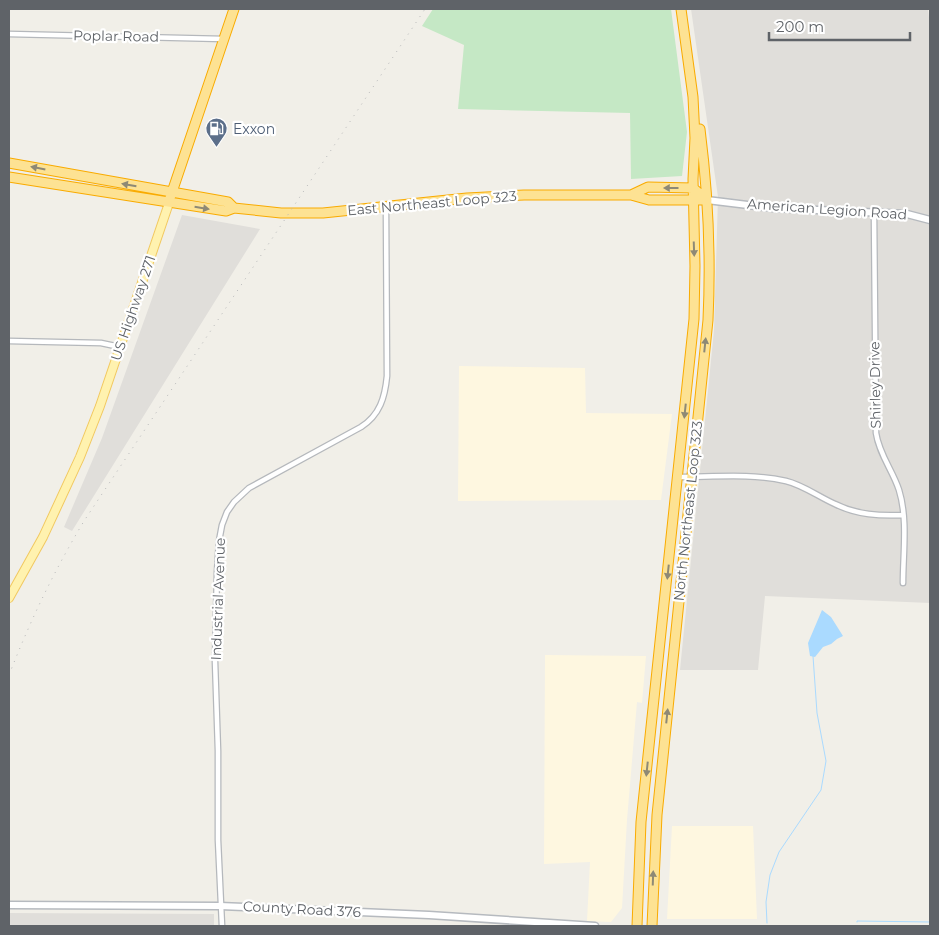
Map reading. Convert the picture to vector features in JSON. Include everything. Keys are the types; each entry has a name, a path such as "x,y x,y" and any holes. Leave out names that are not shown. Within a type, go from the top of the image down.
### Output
{"highway":[{"name":"US Highway 271","path":"169,202 234,9"},
{"name":"North Northeast Loop 323","path":"637,926 640,835 694,319 693,188 695,148 693,97 681,9"},
{"name":"North Northeast Loop 323","path":"652,926 654,845 708,320 707,200 697,110 693,97"},
{"name":"East Northeast Loop 323","path":"9,163 228,202 234,208"},
{"path":"65,187 68,174"},
{"name":"East Northeast Loop 323","path":"9,177 226,211 234,208 304,213 494,196 631,195 649,200 693,200"},
{"name":"East Northeast Loop 323","path":"631,195 648,188 693,188"},
{"path":"693,188 707,200"},
{"name":"American Legion Road","path":"693,200 707,200"},
{"path":"694,319 708,320"},
{"path":"673,526 687,528"},
{"path":"649,742 664,744"}],"main road":[{"name":"US Highway 271","path":"9,598 43,537 77,464 100,406 169,202"}],"street":[{"name":"Poplar Road","path":"9,34 224,39"},
{"name":"American Legion Road","path":"707,200 762,207 907,214 930,220"},
{"name":"Industrial Avenue","path":"222,926 215,661 217,572 222,525 227,512 234,502 249,488 361,427 371,420 378,410 385,394 387,376 386,207"},
{"name":"Shirley Drive","path":"874,212 876,433 880,449 898,489 903,515 903,583"},
{"path":"9,341 101,343 120,347"},
{"path":"678,477 749,477 784,481 797,484 837,505 855,512 871,515 903,515"},
{"name":"County Road 376","path":"9,905 220,906 436,916 595,926"}],"shaded area":[{"path":"691,9 928,9 930,26 930,603 765,596 758,670 680,670 714,330 718,197"},
{"path":"182,215 260,229 72,531 64,527 102,438"},
{"path":"459,366 585,368 586,413 672,414 661,500 458,501"},
{"path":"545,655 646,656 642,703 637,702 622,908 611,922 587,921 590,862 544,864"},
{"path":"672,826 753,826 757,919 667,919"},
{"path":"9,913 214,914 214,926 9,926"}],"green space":[{"path":"433,9 671,9 687,132 682,176 631,179 630,113 458,109 464,45 422,26"}],"water":[{"path":"822,610 831,617 843,636 823,647 815,657 810,656 808,643"}],"waterway":[{"path":"767,923 766,902 770,875 779,852 821,790 826,761 817,713 813,656"},
{"path":"857,922 930,922"}],"railway":[{"path":"9,675 43,596 84,521 425,9"}],"place":[{"name":"Exxon","path":"217,148"}]}
